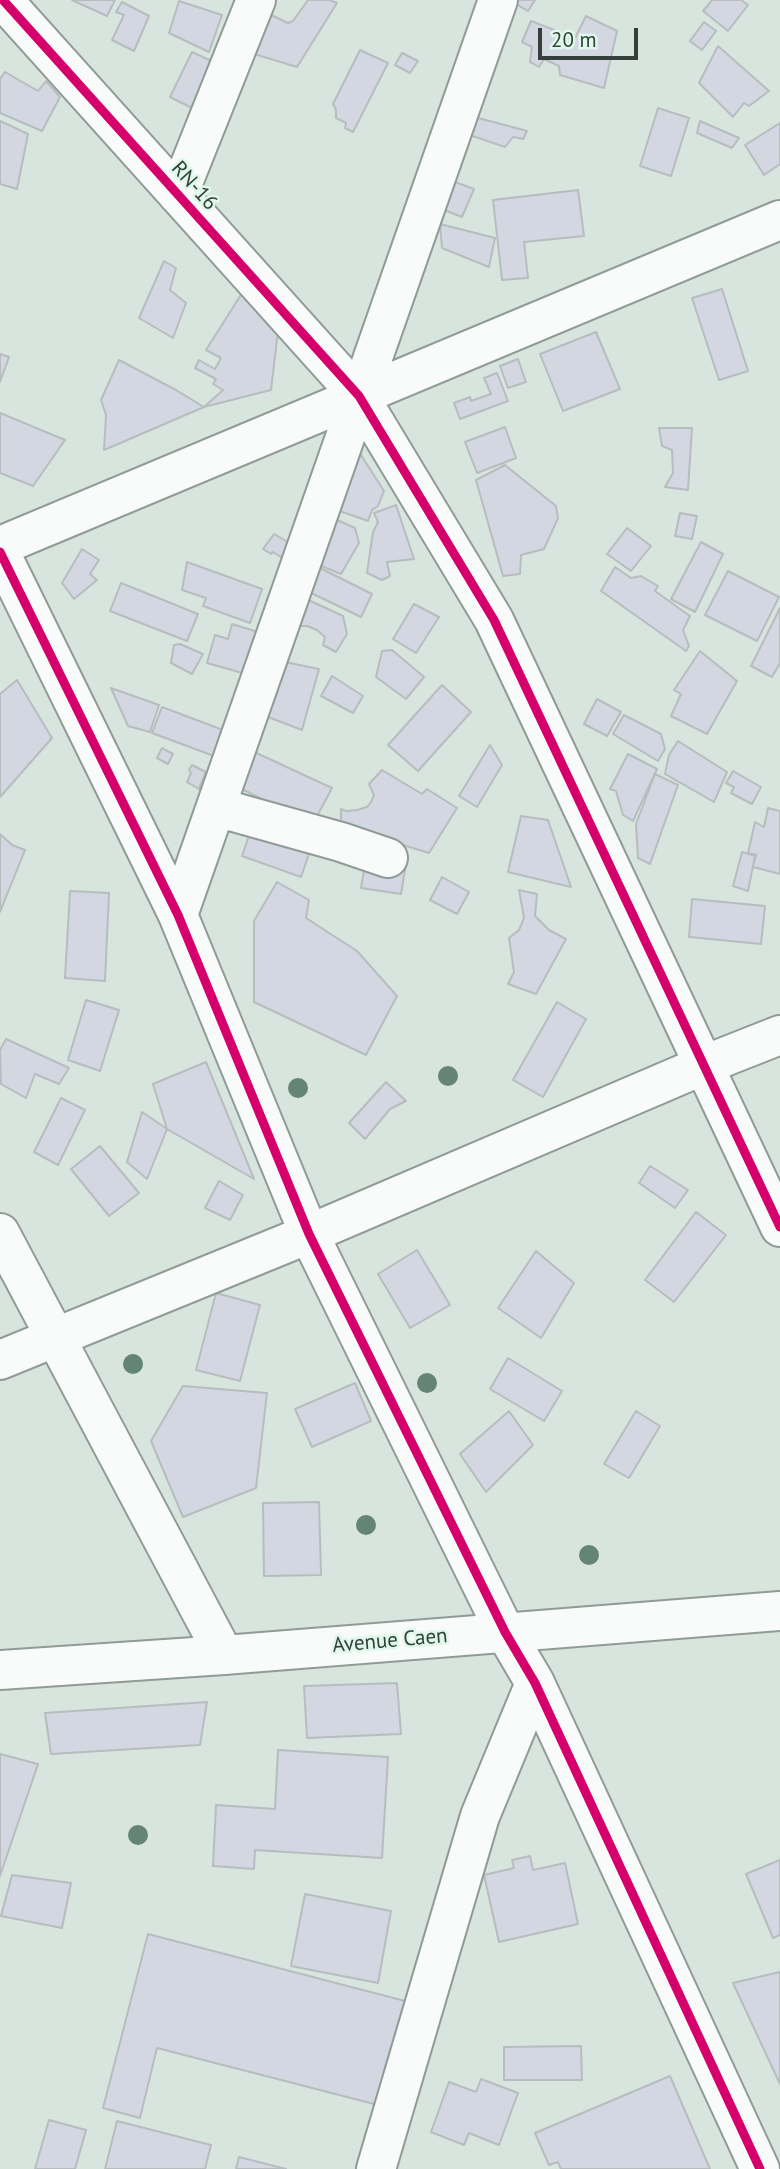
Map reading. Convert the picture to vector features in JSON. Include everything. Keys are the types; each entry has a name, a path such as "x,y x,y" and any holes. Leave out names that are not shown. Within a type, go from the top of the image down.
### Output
{"main road":[{"name":"RN-16","path":"3,0 359,396 494,620 780,1227"},
{"path":"178,195 256,0"},
{"path":"178,915 498,0"},
{"path":"0,546 780,220"},
{"path":"0,552 178,915 309,1234 505,1632 536,1683 760,2169"},
{"path":"216,807 388,858"},
{"path":"0,1360 309,1234 780,1035"},
{"path":"0,1233 224,1655"},
{"name":"Avenue Caen","path":"0,1670 505,1632 778,1616"},
{"path":"376,2169 480,1816 536,1683"}],"building":[{"path":"72,0 115,0 107,16"},
{"path":"308,0 329,0 337,3 297,67 251,53 269,14 288,23 293,21"},
{"path":"509,0 535,0 528,11"},
{"path":"712,0 741,0 748,5 728,31 703,11"},
{"path":"179,1 222,15 209,52 169,33"},
{"path":"122,2 149,16 134,51 112,40 124,15 116,12"},
{"path":"586,16 617,31 604,88 560,75 559,66 544,59 539,67 530,62 532,47 522,42 531,21 575,38"},
{"path":"704,22 716,31 702,50 690,41"},
{"path":"718,46 769,91 749,106 744,103 733,117 699,83"},
{"path":"360,50 388,63 353,132 345,128 346,123 336,118 333,104"},
{"path":"192,52 216,63 194,109 170,97"},
{"path":"402,53 418,61 410,73 395,65"},
{"path":"5,72 38,91 46,81 60,97 42,131 0,113 0,79"},
{"path":"658,108 689,118 671,176 640,166"},
{"path":"467,115 527,131 523,139 513,137 505,147 461,132"},
{"path":"0,121 28,134 17,189 0,184"},
{"path":"700,121 739,138 732,148 697,133"},
{"path":"780,123 780,164 764,175 745,145"},
{"path":"444,178 474,189 462,217 434,206"},
{"path":"578,190 584,236 524,242 528,278 502,280 493,200"},
{"path":"440,224 495,238 489,267 442,248"},
{"path":"164,261 176,268 170,290 186,303 173,338 139,318"},
{"path":"722,289 748,371 719,380 692,298"},
{"path":"244,290 278,331 271,390 204,407 223,390 213,384 216,379 195,368 199,360 215,369 221,358 206,350"},
{"path":"596,332 620,389 563,411 540,354"},
{"path":"0,354 9,357 0,382"},
{"path":"518,359 526,382 508,388 500,366"},
{"path":"119,360 204,407 104,450 106,415 101,400"},
{"path":"497,373 508,401 460,419 454,403 491,394 484,378"},
{"path":"0,413 65,440 33,486 0,473"},
{"path":"505,427 516,458 477,473 465,442"},
{"path":"659,428 692,428 688,490 665,487 673,473 672,450 662,446"},
{"path":"361,455 384,491 368,521 337,510 349,461"},
{"path":"505,465 556,506 558,518 544,549 521,555 520,574 503,576 476,480"},
{"path":"396,505 414,559 387,562 390,576 382,580 367,573 373,532 378,522 374,513"},
{"path":"680,513 697,516 692,539 675,536"},
{"path":"333,518 355,528 359,543 341,574 316,564"},
{"path":"627,528 651,546 631,571 607,554"},
{"path":"274,534 295,546 289,559 263,549"},
{"path":"701,542 723,554 695,612 671,599"},
{"path":"82,549 99,560 90,574 97,580 74,599 62,583"},
{"path":"187,562 262,589 250,623 203,606 206,598 182,590"},
{"path":"316,566 372,594 361,617 305,590"},
{"path":"615,567 631,578 641,576 658,586 655,591 690,616 683,630 689,646 686,651 601,591"},
{"path":"728,571 779,597 757,641 705,615"},
{"path":"121,583 198,614 187,641 110,611"},
{"path":"304,598 343,616 347,634 336,652 323,645 325,637 317,630 296,626"},
{"path":"414,604 439,617 416,653 393,639"},
{"path":"780,608 780,663 772,677 751,666"},
{"path":"232,624 265,634 253,676 207,663 215,635 228,639"},
{"path":"180,644 203,654 192,674 171,663 174,645"},
{"path":"392,650 424,677 406,699 376,677 382,651"},
{"path":"700,651 737,681 707,734 671,716 681,694 674,690"},
{"path":"285,662 319,669 302,730 268,717"},
{"path":"332,676 363,696 353,713 321,696"},
{"path":"17,680 52,738 0,797 0,694"},
{"path":"442,685 471,712 418,771 388,745"},
{"path":"111,688 159,705 150,732 128,726"},
{"path":"597,699 621,712 607,736 584,724"},
{"path":"162,707 223,730 214,756 152,733"},
{"path":"624,715 661,734 665,749 658,761 613,734"},
{"path":"678,741 727,772 714,802 665,774 669,755"},
{"path":"490,745 502,765 477,807 459,796"},
{"path":"162,748 173,754 168,764 157,758"},
{"path":"250,750 332,788 316,818 269,803 242,789"},
{"path":"628,754 657,769 633,821 623,815 616,791 610,789"},
{"path":"192,765 206,772 199,789 187,782"},
{"path":"382,770 422,794 427,789 457,808 429,853 341,826 341,809 346,811 367,807 374,795 369,784"},
{"path":"733,771 761,787 752,804 731,793 734,787 726,783"},
{"path":"655,774 678,785 650,864 638,858 636,824"},
{"path":"768,808 780,811 780,874 753,867 756,855 748,853 755,822 764,827"},
{"path":"521,816 548,820 571,887 508,872"},
{"path":"253,824 312,845 301,877 242,856"},
{"path":"0,834 12,845 25,850 0,912"},
{"path":"742,852 755,856 748,891 733,886"},
{"path":"365,864 405,870 401,894 361,888"},
{"path":"442,877 469,892 457,914 430,900"},
{"path":"277,882 309,900 306,918 357,951 397,996 366,1055 254,1002 254,921"},
{"path":"519,890 537,894 535,916 549,930 566,939 536,994 508,984 514,972 509,938 519,930 524,918"},
{"path":"70,891 109,893 105,981 65,978"},
{"path":"692,899 765,906 761,944 689,937"},
{"path":"86,1000 119,1010 100,1071 68,1060"},
{"path":"557,1002 586,1019 543,1097 513,1080"},
{"path":"6,1039 69,1068 59,1084 35,1074 26,1098 1,1084 0,1050"},
{"path":"206,1062 254,1179 167,1129 153,1084"},
{"path":"386,1082 406,1101 390,1109 365,1139 349,1123"},
{"path":"61,1098 85,1110 58,1165 34,1152"},
{"path":"142,1112 167,1129 147,1179 127,1162"},
{"path":"100,1146 139,1193 109,1216 71,1169"},
{"path":"650,1166 688,1190 675,1208 639,1183"},
{"path":"219,1181 243,1195 230,1220 205,1208"},
{"path":"696,1212 726,1235 674,1302 645,1280"},
{"path":"417,1250 450,1305 410,1328 378,1274"},
{"path":"536,1251 574,1283 541,1338 498,1308"},
{"path":"216,1293 260,1305 240,1381 196,1370"},
{"path":"508,1358 562,1391 544,1421 490,1389"},
{"path":"355,1383 371,1421 312,1447 295,1409"},
{"path":"183,1386 267,1393 256,1488 183,1517 151,1441"},
{"path":"509,1411 533,1445 486,1492 460,1454"},
{"path":"636,1411 660,1426 629,1478 604,1464"},
{"path":"319,1502 321,1575 264,1576 263,1503"},
{"path":"397,1683 401,1734 307,1738 304,1686"},
{"path":"207,1702 200,1745 51,1754 45,1713"},
{"path":"278,1750 388,1757 382,1858 255,1850 254,1869 213,1866 216,1805 275,1809"},
{"path":"0,1754 38,1764 0,1876"},
{"path":"530,1856 533,1870 565,1863 578,1924 499,1942 484,1875 514,1868 512,1860"},
{"path":"780,1860 780,1935 773,1938 746,1874"},
{"path":"12,1875 71,1883 62,1928 1,1916"},
{"path":"305,1894 391,1911 378,1983 291,1966"},
{"path":"148,1934 405,2001 378,2105 157,2048 140,2118 103,2108"},
{"path":"780,1972 780,2084 733,1983"},
{"path":"581,2046 582,2080 504,2080 504,2047"},
{"path":"670,2076 710,2169 561,2169 558,2162 549,2165 535,2133"},
{"path":"481,2079 518,2093 499,2145 469,2133 464,2145 431,2132 449,2082 476,2092"},
{"path":"49,2120 86,2130 75,2169 35,2169"},
{"path":"117,2121 211,2145 205,2169 105,2169"},
{"path":"239,2157 286,2169 236,2169"}],"cycle path":[{"path":"3,0 359,396 494,620 780,1227"},
{"path":"0,552 178,915 309,1234 505,1632 535,1683 760,2169"}]}
